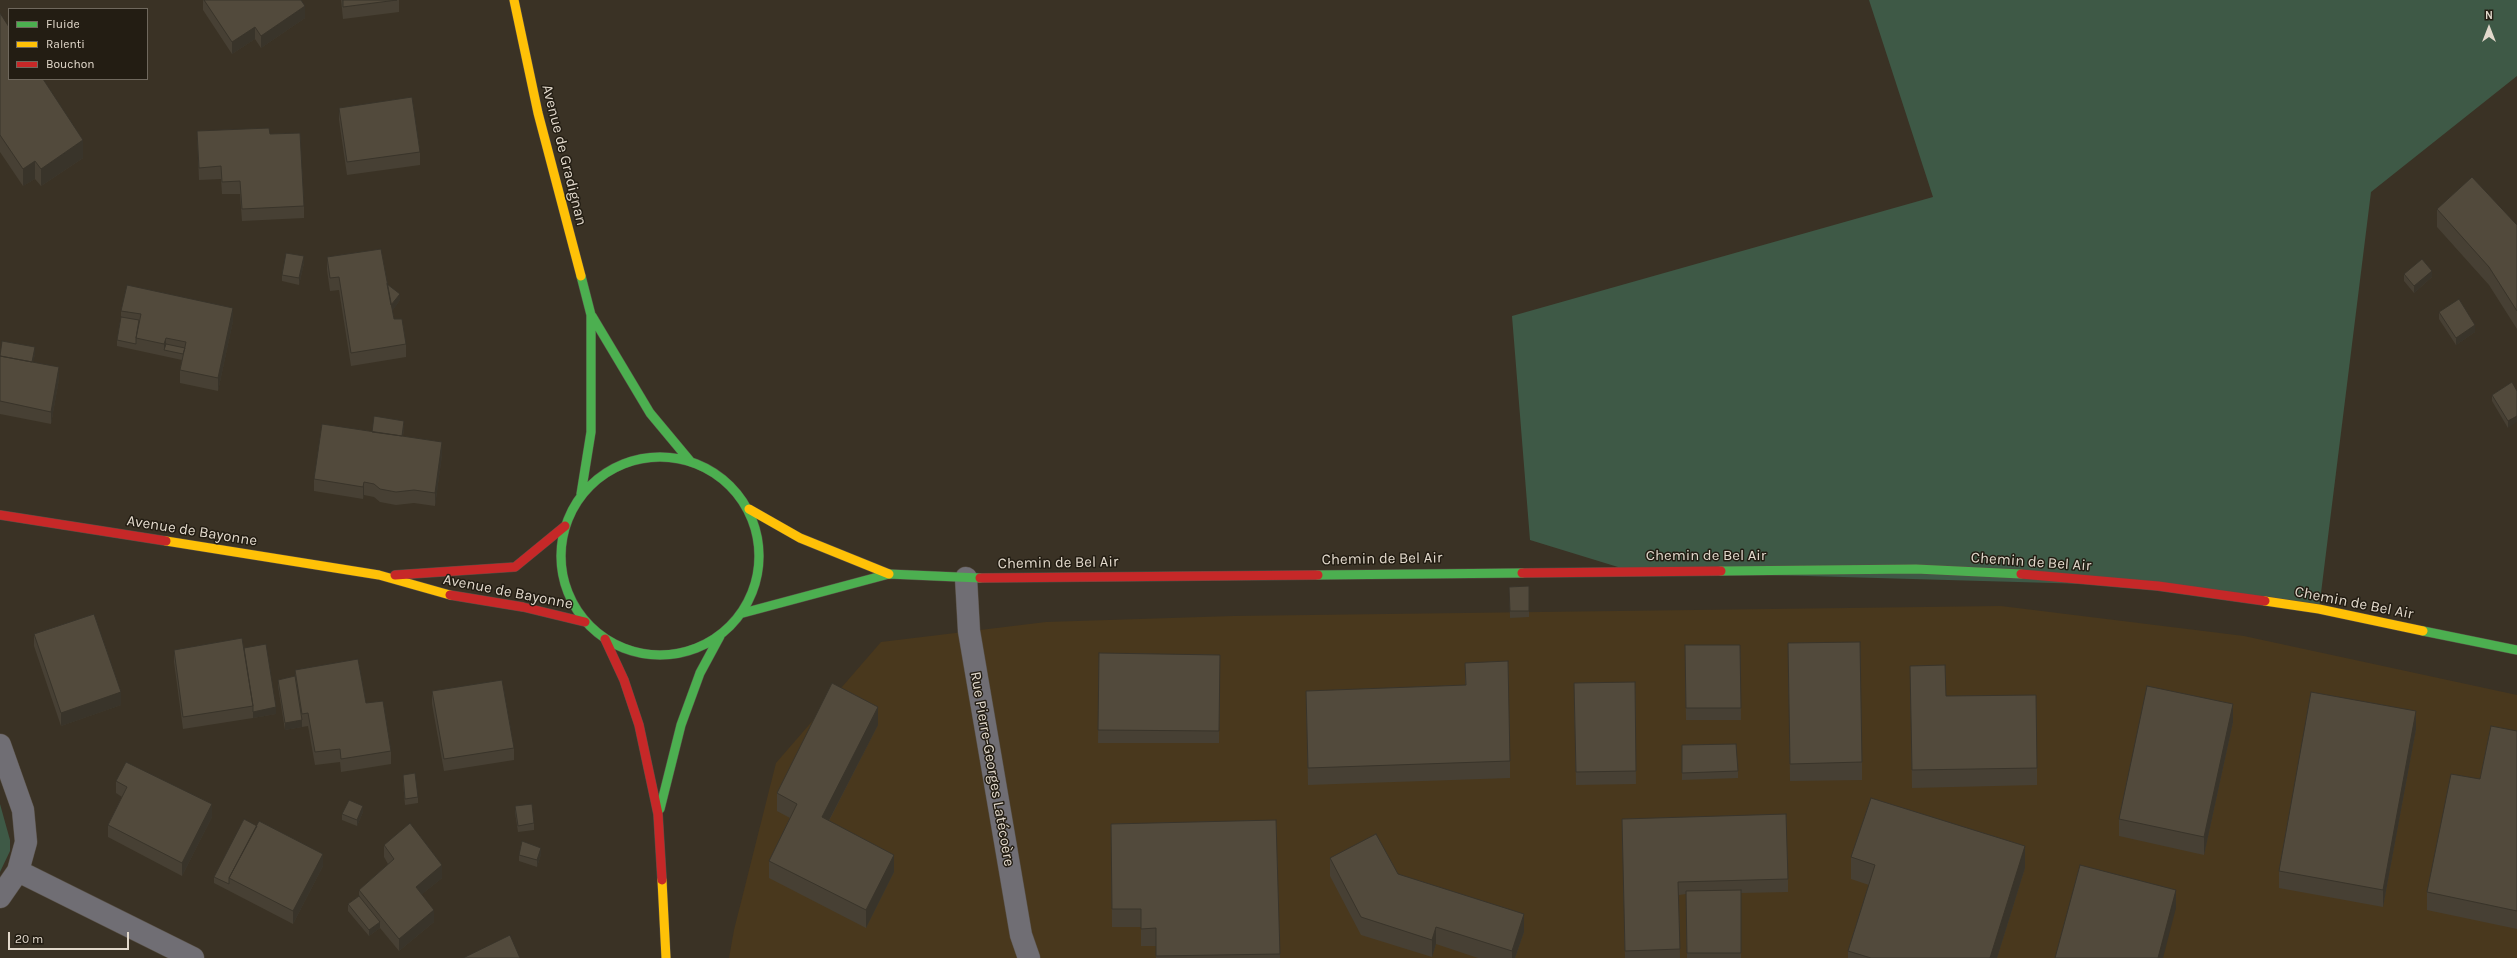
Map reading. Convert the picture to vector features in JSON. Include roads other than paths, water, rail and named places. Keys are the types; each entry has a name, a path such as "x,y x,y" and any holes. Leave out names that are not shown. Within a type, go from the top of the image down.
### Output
{"street":[{"name":"Avenue de Gradignan","path":"514,0 538,113 591,315 591,432 581,494"},
{"name":"Avenue de Gradignan","path":"591,315 650,413 690,461"},
{"path":"658,814 681,724 700,673 720,636 743,613 755,588 760,562 758,534 749,509 725,479 690,461 667,456 642,458 619,465 599,477 581,494 565,526 560,551 562,577 571,601 585,622 605,639 632,652 663,656 692,650 720,636"},
{"name":"Chemin de Bel Air","path":"749,509 800,538 890,574"},
{"name":"Avenue de Bayonne","path":"0,515 380,576 443,594 523,606 585,622"},
{"name":"Avenue de Bayonne","path":"380,576 514,567 565,526"},
{"name":"Chemin de Bel Air","path":"743,613 890,574 966,578 1916,569 2034,575 2158,586 2318,609 2517,650"},
{"name":"Rue Pierre-Georges Latécoère","path":"966,578 969,632 1021,935 1029,958"},
{"path":"605,639 624,680 639,724 658,814 666,958"},
{"path":"0,745 23,810 26,842 18,871 0,898"},
{"path":"18,871 193,958"}]}
